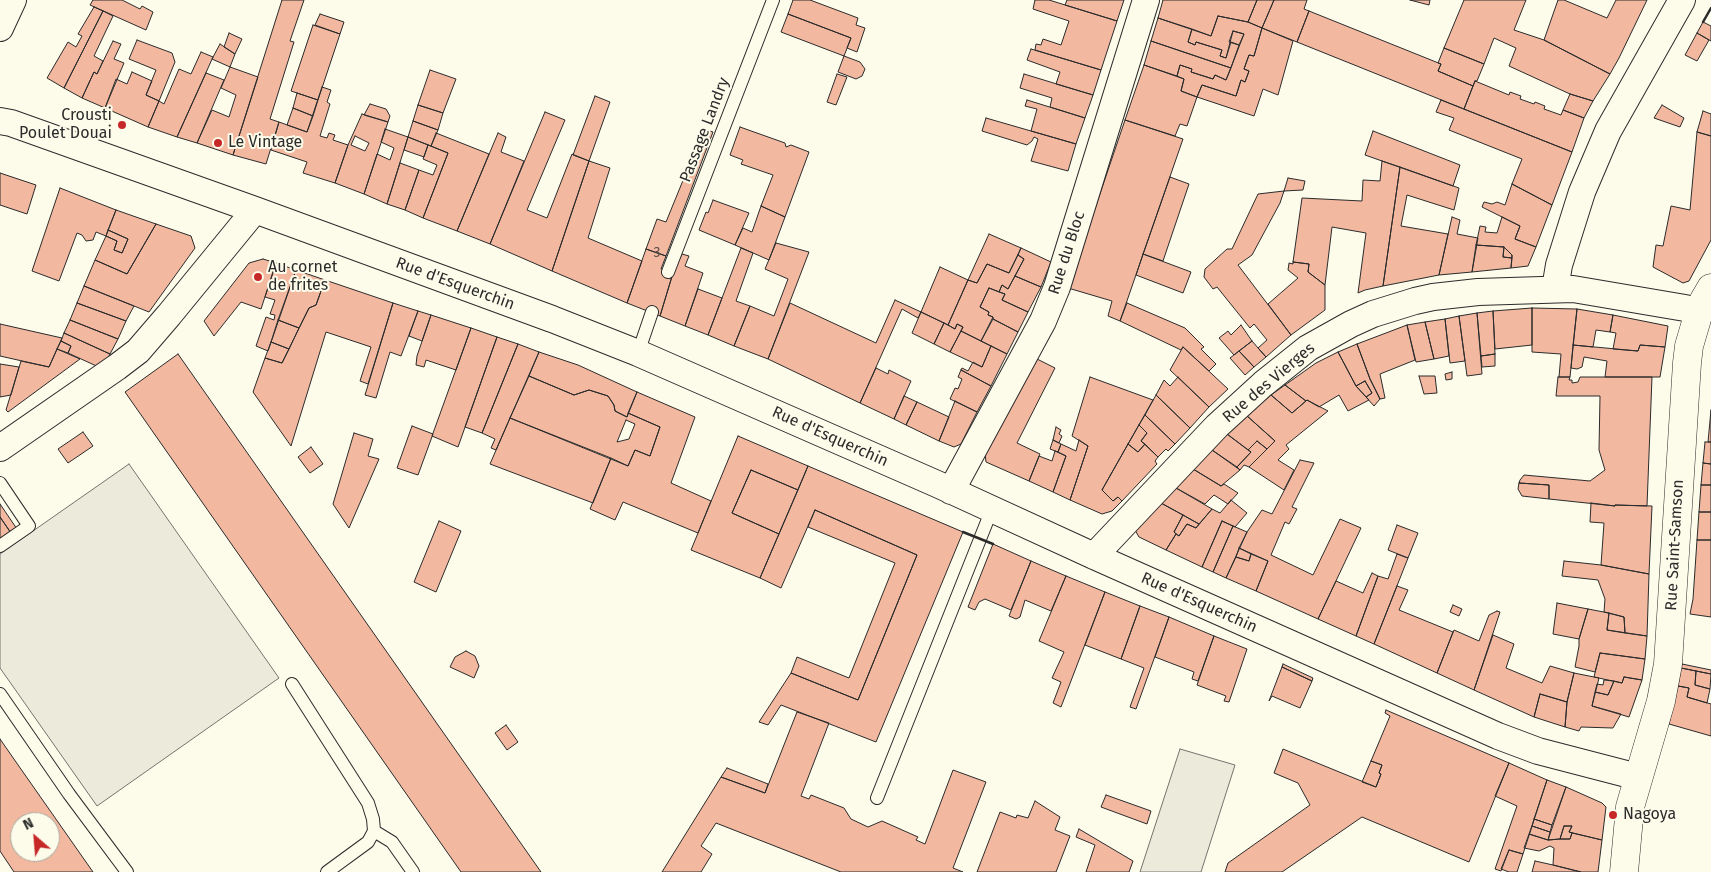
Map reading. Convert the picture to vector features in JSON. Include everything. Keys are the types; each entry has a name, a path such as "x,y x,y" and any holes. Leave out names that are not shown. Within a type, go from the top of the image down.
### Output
{"street":[{"path":"0,28 14,0"},
{"name":"Rue du Bloc","path":"951,491 1043,321 1057,286 1146,0"},
{"path":"1555,289 1559,265 1582,192 1608,131 1682,0"},
{"name":"Rue d'Esquerchin","path":"4,119 552,319 638,353 992,509 1498,736 1538,751 1638,776"},
{"path":"0,448 118,368 138,351 255,210"},
{"name":"Rue Saint-Samson","path":"1624,872 1630,807 1661,701 1668,664 1684,384 1689,346 1699,312 1711,288"},
{"name":"Rue des Vierges","path":"1094,556 1217,426 1288,363 1327,336 1373,314 1433,297 1478,292 1555,289 1594,292 1699,312"}],"lane":[{"name":"Passage Landry","path":"668,272 773,0"},
{"path":"638,353 652,312"},
{"path":"0,483 29,526 0,546"},
{"path":"877,798 992,509"},
{"path":"292,684 368,803 373,819 374,831 368,842 327,872"},
{"path":"0,694 126,872"},
{"path":"374,831 392,842 413,872"}],"shaded area":[{"path":"129,464 279,678 97,806 0,668 0,554"},
{"path":"1180,749 1235,765 1201,872 1140,872"}],"building":[{"path":"93,0 122,0 140,9 142,6 153,12 146,30 90,5"},
{"path":"282,0 304,0 290,41 294,42 270,119 279,122 266,164 233,155"},
{"path":"793,0 810,0 858,18 856,25 865,28 857,52 847,48 851,38 788,14"},
{"path":"1035,0 1049,0 1117,21 1101,70 1035,50 1036,44 1041,45 1043,39 1061,45 1069,21 1033,9"},
{"path":"1067,0 1124,0 1117,21 1065,5"},
{"path":"1163,0 1257,0 1248,22 1218,16 1211,36 1158,18"},
{"path":"1257,0 1274,0 1262,28 1248,22"},
{"path":"1274,0 1307,0 1304,9 1309,11 1297,42 1262,28"},
{"path":"1410,0 1430,0 1429,5"},
{"path":"1464,0 1526,0 1514,30 1544,40 1610,74 1593,101 1570,94 1509,66 1516,48 1494,38 1484,64 1444,48"},
{"path":"1558,0 1564,0 1607,18 1616,0 1647,0 1610,74 1544,40"},
{"path":"94,7 103,11 64,88 47,78 68,42 76,47 82,36 78,34"},
{"path":"103,11 113,16 94,56 103,61 97,74 94,72 82,98 64,88"},
{"path":"1309,11 1441,64 1438,71 1473,86 1464,109 1297,42"},
{"path":"320,14 344,22 340,34 315,25"},
{"path":"788,14 851,38 844,56 781,32"},
{"path":"1218,16 1248,22 1262,28 1254,56 1249,55 1244,69 1249,71 1245,82 1241,80 1236,96 1202,85 1197,97 1181,91 1184,79 1177,76 1180,65 1192,69 1191,72 1213,79 1215,75 1226,80 1244,34 1233,31 1226,58 1220,56 1222,50 1196,42 1195,45 1188,42 1192,29 1211,36"},
{"path":"1158,18 1192,29 1188,42 1195,45 1196,42 1222,50 1220,56 1226,58 1231,42 1239,45 1231,68 1151,41"},
{"path":"1703,22 1711,26 1711,41 1697,33"},
{"path":"313,25 340,34 318,100 291,91"},
{"path":"1262,28 1293,41 1278,95 1263,89 1254,116 1197,97 1202,85 1236,96 1241,80 1245,82 1249,71 1244,69 1249,55 1254,56"},
{"path":"1233,31 1244,34 1239,45 1229,42"},
{"path":"229,33 242,39 235,54 224,47"},
{"path":"1697,33 1709,40 1697,61 1685,55"},
{"path":"137,40 172,53 175,62 159,101 146,95 156,70 129,59"},
{"path":"113,41 121,44 114,59 124,63 105,108 82,98 94,72 97,74"},
{"path":"1151,41 1231,68 1226,80 1215,75 1213,79 1191,72 1192,69 1180,65 1177,76 1144,65"},
{"path":"220,44 235,54 230,67 212,59"},
{"path":"1444,48 1484,64 1473,86 1438,71 1441,64 1438,63"},
{"path":"1031,49 1101,70 1093,95 1056,84 1060,72 1027,60"},
{"path":"201,52 213,57 177,137 148,127 159,101 164,104 179,69 191,74"},
{"path":"844,56 860,62 865,69 862,76 856,79 838,72"},
{"path":"1144,65 1184,79 1181,91 1197,97 1187,126 1180,124 1175,136 1125,120"},
{"path":"230,67 258,77 233,155 197,143 212,110 229,117 236,95 221,88"},
{"path":"430,70 456,79 443,113 418,105"},
{"path":"132,72 152,81 146,95 159,101 148,127 105,108 116,79 127,84"},
{"path":"206,73 224,80 197,143 177,137"},
{"path":"837,74 847,77 836,105 827,102"},
{"path":"1024,74 1093,95 1085,118 1050,107 1052,98 1020,88"},
{"path":"1475,81 1509,95 1510,92 1521,96 1520,99 1534,104 1535,102 1545,106 1544,109 1561,115 1563,110 1584,118 1572,152 1464,109"},
{"path":"322,87 331,90 327,102 330,104 320,136 327,138 329,133 335,135 333,140 348,145 335,183 303,173 307,162 271,150 279,122 307,132"},
{"path":"297,93 318,100 313,116 293,108"},
{"path":"1570,94 1593,101 1584,118 1563,110"},
{"path":"595,96 610,102 589,161 573,155"},
{"path":"1027,100 1085,118 1076,144 1031,131 1037,109 1025,106"},
{"path":"1441,100 1572,152 1552,205 1512,184 1522,159 1449,130 1454,118 1436,112"},
{"path":"370,104 386,109 390,116 388,122 364,115"},
{"path":"418,105 443,113 438,130 413,121"},
{"path":"1662,105 1684,118 1680,127 1654,118"},
{"path":"293,108 313,116 307,132 287,125"},
{"path":"1703,111 1711,114 1711,136 1697,132"},
{"path":"545,112 565,120 527,210 547,218 572,154 589,161 552,271 490,244"},
{"path":"362,114 388,122 364,194 335,183 348,145","holes":["355,136 369,143 365,151 351,145"]},
{"path":"986,118 1076,144 1068,171 1031,161 1038,139 1034,137 1027,145 982,131"},
{"path":"1125,120 1183,139 1120,321 1108,316 1112,301 1068,288"},
{"path":"413,121 438,130 431,146 408,137"},
{"path":"740,127 785,143 786,147 791,145 809,152 785,217 761,206 773,175 741,164 743,160 730,155"},
{"path":"385,129 408,137 387,204 364,194 377,154 390,160 394,148 381,142"},
{"path":"704,129 713,132 666,256 646,249 657,219 666,222"},
{"path":"1373,131 1460,165 1453,186 1365,155"},
{"path":"1697,132 1711,136 1711,240 1689,281 1683,283 1653,267 1656,245 1663,246 1671,206 1690,210"},
{"path":"436,133 489,154 457,231 423,218 448,153 431,146"},
{"path":"498,133 506,137 501,152 524,161 490,244 457,231"},
{"path":"408,137 428,145 424,157 404,150"},
{"path":"428,145 448,153 423,218 405,210 419,170 433,175 437,165 423,159"},
{"path":"589,161 610,168 588,238 642,261 627,303 552,271"},
{"path":"1382,161 1400,167 1383,286 1358,293 1366,233 1332,227 1325,285 1308,272 1309,264 1293,262 1302,198 1362,201 1363,180 1380,181"},
{"path":"400,163 419,170 405,210 387,204"},
{"path":"1400,167 1459,188 1454,210 1407,195 1401,226 1448,234 1439,275 1383,286"},
{"path":"0,173 36,185 27,214 0,205"},
{"path":"1170,177 1189,184 1163,261 1143,254"},
{"path":"1288,178 1305,181 1303,190 1284,191"},
{"path":"1512,184 1552,205 1536,247 1515,239 1520,226 1482,207 1484,202 1492,204 1497,202 1505,205"},
{"path":"60,188 116,210 106,236 96,232 93,240 86,241 82,235 77,233 59,281 32,271"},
{"path":"1284,191 1280,203 1252,255 1238,265 1291,335 1266,357 1258,348 1267,340 1254,324 1250,328 1217,287 1213,289 1204,277 1205,269 1227,249 1232,249 1258,194"},
{"path":"713,200 749,213 735,245 699,230"},
{"path":"761,206 785,217 769,260 735,245 743,228 752,232"},
{"path":"116,210 156,224 127,274 95,260 106,236 117,241 114,250 122,253 128,239 108,230"},
{"path":"1452,217 1460,220 1457,234 1478,238 1472,272 1439,275"},
{"path":"1502,217 1520,226 1515,239 1536,247 1528,266 1511,268 1512,255 1504,247 1476,245 1480,226 1486,227 1485,232 1497,233"},
{"path":"156,224 191,236 195,248 149,312 84,286 95,260 127,274"},
{"path":"108,230 128,239 122,253 114,250 117,241 106,236"},
{"path":"989,234 1021,248 1009,273 987,264 977,283 968,280"},
{"path":"776,243 809,252 768,359 734,346 750,306 774,316 788,279 765,269"},
{"path":"1476,245 1504,247 1503,257 1512,258 1511,268 1472,272"},
{"path":"1504,247 1512,255 1512,258 1503,257"},
{"path":"741,248 753,253 736,301 750,306 734,346 708,335"},
{"path":"1021,248 1051,262 1041,287 1015,276 1024,259 1018,255"},
{"path":"646,249 666,256 661,269 673,273 660,316 627,303"},
{"path":"682,254 689,256 685,266 703,273 685,326 660,316 673,273"},
{"path":"1143,254 1191,272 1183,293 1136,275"},
{"path":"1018,255 1024,259 1008,289 1002,285 999,292 989,288 980,307 989,312 988,315 993,317 981,341 961,331 963,327 957,324 955,329 948,325 968,280 977,283 987,264 1009,273"},
{"path":"263,259 276,263 261,309 241,302 214,336 204,321 249,263"},
{"path":"1293,262 1309,264 1308,272 1325,285 1325,310 1291,335 1268,304 1298,278 1288,270 1289,263 1293,264"},
{"path":"276,263 296,270 268,351 256,346 266,317 274,320 275,315 270,314 275,300 265,297"},
{"path":"940,267 968,280 948,325 921,312"},
{"path":"296,270 325,280 316,305 309,308 299,328 278,320"},
{"path":"1015,276 1041,287 1028,312 1002,300 1005,294 999,292 1002,285 1008,289"},
{"path":"325,280 393,303 368,384 360,381 371,347 326,332 291,446 253,392 265,358 282,363 309,308 316,305"},
{"path":"84,286 134,306 126,321 77,303"},
{"path":"989,288 1005,294 1002,300 1028,312 1018,332 993,319 993,317 988,315 989,312 980,307"},
{"path":"698,289 722,298 708,335 685,326"},
{"path":"895,300 921,312 918,318 902,309 860,403 768,359 790,303 876,343"},
{"path":"77,303 126,321 118,339 70,320"},
{"path":"393,303 418,311 401,356 390,352 376,398 365,395"},
{"path":"1127,303 1185,328 1204,347 1201,349 1216,364 1209,371 1183,347 1181,350 1120,321"},
{"path":"1532,308 1577,309 1570,377 1559,377 1561,354 1532,352"},
{"path":"1532,308 1532,345 1495,349 1493,311"},
{"path":"1577,309 1613,315 1610,332 1596,330 1593,347 1573,345"},
{"path":"418,311 431,315 422,341 409,336"},
{"path":"1493,311 1495,354 1481,356 1477,313"},
{"path":"921,312 944,323 934,344 912,333"},
{"path":"1477,313 1482,374 1467,376 1459,316"},
{"path":"431,315 471,328 456,370 426,360 424,367 416,365 417,356"},
{"path":"1613,315 1668,326 1665,347 1640,345 1638,351 1613,349 1616,333 1610,332"},
{"path":"1459,316 1465,361 1450,363 1445,319"},
{"path":"993,319 1018,332 1007,354 981,341"},
{"path":"1445,319 1449,356 1434,359 1425,322"},
{"path":"70,320 118,339 110,354 64,333"},
{"path":"278,320 299,328 289,349 271,342"},
{"path":"1425,322 1434,359 1416,362 1407,325"},
{"path":"944,323 955,329 957,324 963,327 950,352 934,344"},
{"path":"0,324 62,338 49,367 0,356"},
{"path":"1241,325 1252,341 1234,355 1219,338 1228,331 1231,335"},
{"path":"1407,325 1415,360 1380,374 1385,398 1380,399 1370,379 1357,344"},
{"path":"471,328 497,337 458,447 432,436"},
{"path":"961,331 991,346 982,367 950,352"},
{"path":"64,333 110,354 103,369 68,353 71,346 61,341"},
{"path":"497,337 518,344 482,433 465,427"},
{"path":"61,341 71,346 68,353 57,349"},
{"path":"1252,341 1266,357 1254,367 1239,351"},
{"path":"271,342 289,349 282,363 265,358"},
{"path":"518,344 539,352 496,450 491,448 495,439 482,433"},
{"path":"1357,344 1370,379 1380,399 1374,406 1366,397 1372,393 1365,381 1356,386 1338,352"},
{"path":"1573,345 1638,351 1640,345 1665,347 1660,377 1605,377 1607,361 1584,357 1582,367 1577,369 1571,368"},
{"path":"991,346 1007,354 991,386 961,370 962,368 968,371 973,362 982,367"},
{"path":"1183,347 1228,389 1209,407 1170,370"},
{"path":"57,349 80,359 8,412 6,410 21,361 49,367"},
{"path":"1239,351 1254,367 1245,375 1230,358"},
{"path":"539,352 578,365 637,392 627,417 615,411 614,405 608,396 589,390 574,395 529,376"},
{"path":"1338,352 1356,386 1369,400 1348,411 1339,395 1319,407 1306,401 1285,385 1316,363"},
{"path":"178,354 541,872 461,872 125,392"},
{"path":"1495,354 1495,366 1482,367 1481,356"},
{"path":"1033,357 1055,368 1017,443 1040,454 1029,481 986,462 985,453"},
{"path":"0,364 19,367 11,395 0,397"},
{"path":"876,368 888,374 889,370 911,381 894,419 860,403"},
{"path":"961,370 991,386 977,412 950,399 955,388 958,389 962,379 958,377"},
{"path":"1452,372 1452,379 1446,380 1445,374"},
{"path":"529,376 574,395 589,390 608,396 614,405 615,411 627,417 628,413 660,427 650,456 635,450 628,466 510,418","holes":["626,420 635,424 629,439 617,442"]},
{"path":"1419,376 1435,376 1437,393 1424,394"},
{"path":"1090,377 1153,400 1102,490 1113,501 1118,497 1122,501 1112,511 1102,514 1070,500 1088,446 1072,436"},
{"path":"1178,377 1209,407 1190,428 1156,395 1164,380 1170,386"},
{"path":"1558,377 1570,377 1569,380 1572,380 1572,383 1578,382 1580,377 1652,377 1647,506 1615,506 1549,499 1549,485 1519,483 1524,475 1590,481 1605,470 1599,450 1600,396 1556,396"},
{"path":"1365,381 1372,393 1366,397 1356,386"},
{"path":"1285,385 1306,401 1292,413 1271,395"},
{"path":"637,392 695,417 671,483 711,501 698,533 623,502 615,520 590,509 611,458 628,466 635,450 650,456 660,427 628,413"},
{"path":"1156,395 1190,428 1175,444 1145,415"},
{"path":"1271,395 1292,413 1307,400 1328,411 1286,445 1289,449 1278,460 1294,470 1284,490 1249,467 1275,441 1246,415"},
{"path":"904,396 917,402 906,425 894,419"},
{"path":"955,401 977,412 961,444 954,447 939,441"},
{"path":"917,402 949,417 939,441 906,425"},
{"path":"1711,410 1711,442 1708,442"},
{"path":"1145,415 1175,444 1158,457 1141,441 1147,433 1139,425"},
{"path":"1246,415 1275,441 1267,449 1257,441 1248,450 1227,434"},
{"path":"510,418 611,458 593,503 490,464"},
{"path":"1139,425 1147,433 1141,441 1145,444 1138,452 1128,444"},
{"path":"412,426 433,434 418,475 397,468"},
{"path":"1056,427 1061,430 1059,434 1062,436 1059,443 1053,440"},
{"path":"83,432 93,446 68,463 58,449"},
{"path":"354,433 373,439 368,456 379,459 349,528 333,504"},
{"path":"1227,434 1251,452 1237,467 1212,450"},
{"path":"738,436 808,466 798,490 751,470 732,513 779,534 760,578 691,550"},
{"path":"1053,440 1061,444 1058,452 1050,449"},
{"path":"1079,440 1088,446 1070,500 1053,492 1066,456 1058,452 1061,444 1076,451"},
{"path":"1257,441 1267,449 1249,467 1244,465 1240,470 1237,467 1251,452 1248,450"},
{"path":"1705,442 1711,442 1711,464 1703,463"},
{"path":"1128,444 1138,452 1145,444 1158,457 1155,461 1157,464 1122,501 1118,497 1113,501 1102,490"},
{"path":"311,447 323,464 310,473 298,457"},
{"path":"1212,450 1240,470 1221,486 1193,469"},
{"path":"1055,451 1066,456 1053,492 1029,481 1039,456 1052,461"},
{"path":"1300,460 1314,463 1292,507 1297,509 1289,524 1285,522 1271,555 1313,575 1340,519 1361,528 1318,619 1256,591 1268,561 1239,548 1262,510 1272,514"},
{"path":"1703,463 1711,464 1711,485 1701,485"},
{"path":"808,466 963,532 876,742 781,705 768,725 759,722 791,673 858,700 917,555 815,510 781,588 760,578"},
{"path":"1193,469 1221,486 1224,484 1238,493 1228,504 1214,495 1205,504 1176,488"},
{"path":"751,470 798,490 779,534 732,513"},
{"path":"1519,483 1549,485 1549,499 1522,496 1518,489"},
{"path":"1701,485 1711,485 1711,512 1699,512"},
{"path":"1176,488 1212,509 1199,524 1161,503"},
{"path":"1231,500 1247,513 1235,527 1222,521 1202,567 1166,550 1176,534 1179,536 1187,524 1196,528 1212,509 1220,513"},
{"path":"1161,503 1183,515 1174,532 1176,534 1166,550 1139,537 1135,530"},
{"path":"1591,503 1615,506 1652,506 1649,574 1601,565 1604,523 1590,522"},
{"path":"0,504 17,529 11,533 0,517"},
{"path":"815,510 917,555 858,700 791,673 797,657 849,678 895,563 808,527"},
{"path":"1699,512 1711,512 1711,540 1697,540"},
{"path":"1183,515 1199,524 1196,528 1187,524 1179,536 1174,532"},
{"path":"0,517 11,533 0,541"},
{"path":"439,521 461,531 436,592 414,582"},
{"path":"1222,521 1233,526 1213,572 1202,567"},
{"path":"1397,525 1418,533 1408,558 1388,550"},
{"path":"1233,526 1247,532 1226,578 1213,572"},
{"path":"1697,540 1711,540 1711,617 1690,614 1693,599"},
{"path":"993,544 1031,561 1011,610 985,599 979,602 975,610 968,607"},
{"path":"1239,548 1251,554 1249,561 1236,557"},
{"path":"1251,554 1268,561 1256,591 1226,578 1236,557 1249,561"},
{"path":"1397,554 1408,558 1374,644 1356,636 1378,576 1388,579"},
{"path":"1031,561 1066,576 1051,611 1025,600 1020,617 1016,619 1009,616"},
{"path":"1564,561 1601,565 1649,574 1647,636 1625,633 1624,617 1604,612 1605,599 1598,580 1562,576"},
{"path":"1372,573 1378,576 1356,636 1318,619 1336,581 1363,593"},
{"path":"1066,576 1105,592 1061,707 1053,703 1061,682 1052,678 1064,652 1039,641"},
{"path":"1397,586 1408,590 1399,610 1453,632 1437,673 1374,644"},
{"path":"1105,592 1140,606 1121,659 1085,645"},
{"path":"1557,603 1588,609 1579,639 1553,634"},
{"path":"1453,605 1462,609 1459,616 1450,612"},
{"path":"1140,606 1169,617 1136,709 1130,707 1144,668 1121,659"},
{"path":"1588,609 1609,613 1607,630 1647,636 1645,659 1600,653 1595,672 1575,667 1579,639"},
{"path":"1497,611 1500,612 1474,690 1437,673 1454,630 1479,641 1489,615"},
{"path":"1609,613 1624,617 1625,633 1607,630"},
{"path":"1169,617 1214,636 1198,681 1192,679 1194,672 1155,657"},
{"path":"1493,635 1514,644 1506,668 1542,683 1550,666 1574,673 1567,702 1540,694 1534,717 1474,690"},
{"path":"1214,636 1247,649 1229,702 1224,701 1226,696 1197,685"},
{"path":"466,651 475,656 479,666 474,678 450,667 455,657"},
{"path":"1600,653 1645,659 1642,680 1624,677 1622,683 1594,677"},
{"path":"1283,664 1313,678 1312,681 1282,667"},
{"path":"1682,664 1711,670 1711,674 1681,668"},
{"path":"1282,667 1312,681 1300,708 1272,696 1269,701"},
{"path":"1681,668 1696,671 1695,685 1710,689 1707,703 1687,697 1689,688 1678,686"},
{"path":"1696,671 1711,674 1710,689 1695,685"},
{"path":"1574,673 1599,678 1592,706 1621,714 1613,728 1581,727 1579,731 1565,727 1567,702"},
{"path":"1624,677 1642,680 1629,717 1592,706 1595,692 1608,695 1614,681 1622,683"},
{"path":"1604,680 1614,681 1608,695 1595,692 1597,684 1603,685"},
{"path":"1678,686 1689,688 1687,697 1711,704 1711,736 1669,724"},
{"path":"1540,694 1567,702 1565,727 1534,717"},
{"path":"1386,710 1509,763 1469,862 1362,817 1282,872 1225,872 1228,863 1310,805 1298,783 1274,773 1283,749 1376,787 1382,765 1371,761 1390,716 1385,713"},
{"path":"797,712 829,723 801,796 809,799 811,795 844,808 851,819 868,827 882,821 918,837 916,840 925,844 953,770 986,782 953,868 963,872 841,872 716,823 701,846 712,854 701,872 662,872 721,777 765,793"},
{"path":"506,725 518,742 507,750 495,733"},
{"path":"0,739 51,812 10,812 10,862 60,862 60,825 93,872 14,872 0,851"},
{"path":"1371,761 1382,765 1376,787 1362,782"},
{"path":"1509,763 1547,780 1523,854 1509,850 1501,871 1495,869 1517,806 1495,796"},
{"path":"727,768 768,784 765,793 721,777"},
{"path":"1547,780 1566,787 1552,825 1534,819"},
{"path":"1566,787 1602,803 1606,807 1602,840 1569,832 1572,826 1564,826 1560,839 1548,840"},
{"path":"1106,795 1151,811 1147,824 1101,807"},
{"path":"1035,801 1060,817 1055,830 1070,836 1056,872 977,872 1000,812 1016,818 1017,815 1028,818"},
{"path":"1534,819 1552,825 1550,832 1532,826"},
{"path":"1532,826 1550,832 1548,840 1529,834"},
{"path":"1564,826 1572,826 1569,832 1572,833 1570,839 1560,839"},
{"path":"1079,829 1133,861 1129,872 1086,872 1095,845 1076,837"},
{"path":"1572,833 1602,840 1598,872 1581,872 1553,865 1554,848 1550,846 1539,851 1524,848 1529,834 1548,840 1570,839"},
{"path":"1509,850 1523,854 1517,872 1501,869"},
{"path":"1535,861 1553,865 1581,872 1532,872"}],"wall":[{"path":"1703,22 1711,8"},
{"path":"963,532 993,544"}],"place":[{"name":"Crousti Poulet Douai","path":"122,125"},
{"name":"Le Vintage","path":"218,143"},
{"name":"Au cornet de frites","path":"258,277"},
{"name":"Nagoya","path":"1613,815"}]}
